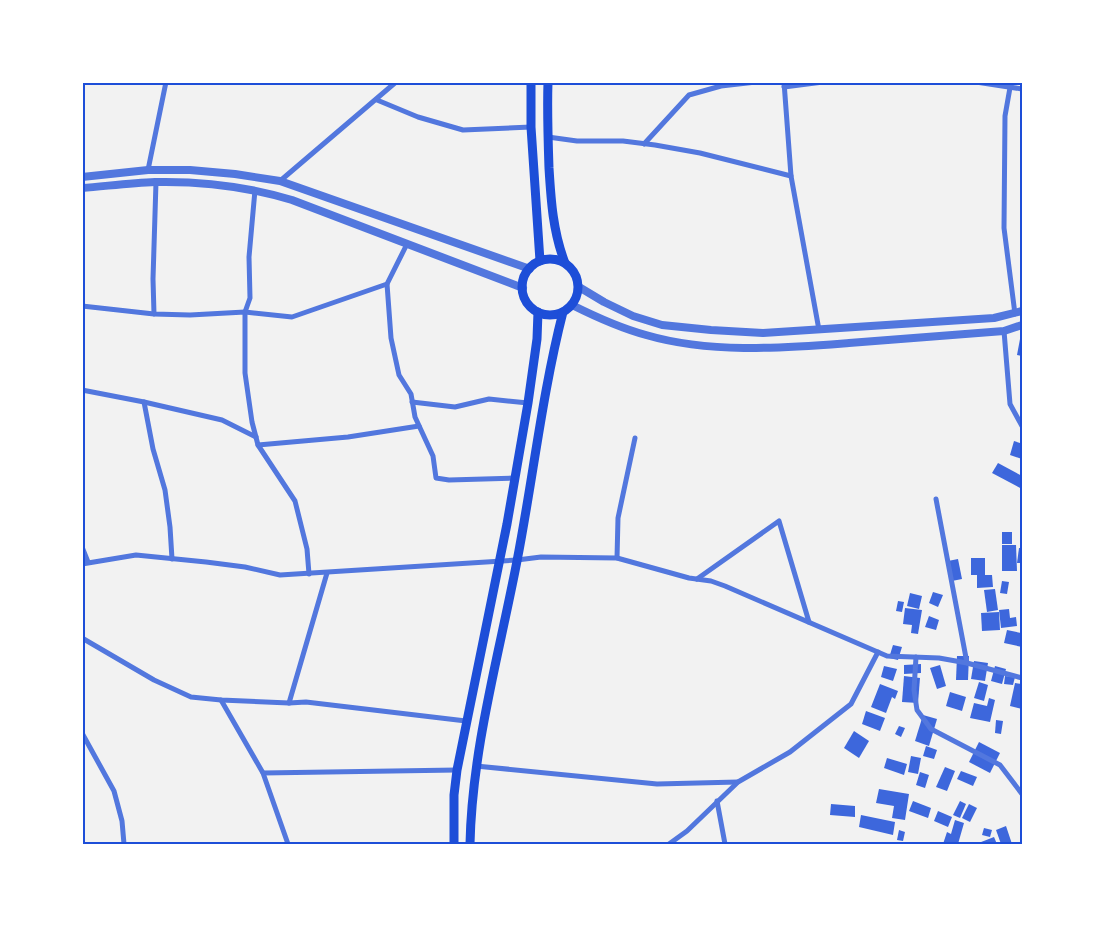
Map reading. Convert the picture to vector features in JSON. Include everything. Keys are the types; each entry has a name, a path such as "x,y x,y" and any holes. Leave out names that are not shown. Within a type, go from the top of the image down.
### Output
{"main road":[{"path":"531,82 531,127 540,261"},
{"path":"548,82 546,117 551,204 558,244 565,263 575,273 579,287 572,306 563,312 551,315 538,312 527,302 523,288 524,278 530,269 540,261 553,259 565,263"},
{"path":"454,844 454,795 457,770 499,560 508,524 514,478 528,403 537,339 538,312"},
{"path":"470,844 476,766 517,560 553,350 563,312"}],"street":[{"path":"148,170 166,82"},
{"path":"280,182 396,82"},
{"path":"644,144 689,95 721,86 756,82"},
{"path":"819,330 791,176 784,85 823,82"},
{"path":"976,82 1010,85 1022,89"},
{"path":"579,287 633,316 662,324 711,330 763,333 819,330 994,318 1019,313 1004,228 1005,116 1010,85"},
{"path":"377,100 418,117 463,130 531,127"},
{"path":"547,137 577,140 622,140 700,153 791,176"},
{"path":"82,177 148,170 190,170 235,174 280,182 530,269"},
{"path":"82,188 156,182 255,190 292,200 523,288"},
{"path":"154,314 153,280 156,182"},
{"path":"255,190 249,257 250,298 245,312 244,373 258,445 295,501 308,549 309,574"},
{"path":"407,244 387,284 391,338 399,375 411,394 415,417 433,456 436,478 449,480 514,478"},
{"path":"82,306 154,314 190,315 245,312 292,317 387,284"},
{"path":"572,306 598,318 646,335 728,348 777,348 1004,331 1022,325"},
{"path":"1004,331 1010,404 1022,426"},
{"path":"82,390 222,420 256,437"},
{"path":"412,402 455,407 489,399 528,403"},
{"path":"144,402 153,449 165,490 172,559"},
{"path":"258,445 348,437 419,426"},
{"path":"617,558 618,518 635,438"},
{"path":"936,499 967,663"},
{"path":"696,579 779,521 809,622"},
{"path":"82,547 85,563 136,555 245,567 280,575 499,560 617,558 725,586 887,656 939,658 967,663 1022,678"},
{"path":"289,703 327,573"},
{"path":"82,638 154,680 190,697 289,703 306,702 466,721"},
{"path":"669,844 687,831 738,782 790,752 852,704 878,652"},
{"path":"916,657 914,690 917,710 931,729 1000,765 1022,794"},
{"path":"221,700 263,773 288,844"},
{"path":"82,733 114,791 122,821 124,844"},
{"path":"476,766 657,784 738,782"},
{"path":"263,773 457,770"},
{"path":"718,801 725,844"}],"building":[{"path":"1020,339 1022,339 1022,356 1017,355"},
{"path":"1022,436 1022,459 1010,455 1014,441 1020,443"},
{"path":"998,463 1022,476 1022,489 992,473"},
{"path":"1002,532 1012,532 1012,544 1002,544"},
{"path":"1002,545 1016,545 1017,571 1002,571"},
{"path":"1019,548 1022,548 1022,563 1017,563"},
{"path":"971,558 985,558 985,575 992,575 993,587 977,588 977,575 971,575"},
{"path":"958,559 962,579 952,581 948,561"},
{"path":"1002,581 1009,582 1007,594 1000,593"},
{"path":"995,589 998,610 987,612 984,590"},
{"path":"933,592 943,595 938,607 929,603"},
{"path":"910,593 922,596 919,609 907,606"},
{"path":"898,601 904,602 902,612 896,611"},
{"path":"905,608 922,610 918,634 911,633 912,625 903,624"},
{"path":"1009,609 1010,618 1016,617 1017,626 1001,628 999,610"},
{"path":"999,612 1000,630 982,631 981,613"},
{"path":"929,616 939,620 936,630 925,627"},
{"path":"1022,629 1022,647 1004,643 1007,630 1021,633"},
{"path":"893,645 902,647 898,660 889,658"},
{"path":"957,656 969,656 968,680 956,680"},
{"path":"974,661 988,663 985,681 971,679"},
{"path":"921,664 921,673 904,674 904,665"},
{"path":"940,665 946,686 937,689 930,668"},
{"path":"884,666 897,669 893,681 881,677"},
{"path":"995,666 1006,669 1002,684 991,681"},
{"path":"904,676 920,678 918,703 902,702"},
{"path":"1005,676 1015,677 1013,685 1004,684"},
{"path":"979,682 988,685 984,701 974,698"},
{"path":"1015,683 1022,684 1022,709 1010,706"},
{"path":"880,684 898,691 895,699 892,697 886,713 871,707"},
{"path":"950,692 966,697 962,711 946,706"},
{"path":"989,698 995,700 990,722 970,718 974,703 987,706"},
{"path":"866,711 885,718 880,731 862,724"},
{"path":"923,715 937,719 929,746 915,741"},
{"path":"996,720 1003,721 1001,734 995,733"},
{"path":"899,726 905,728 901,737 895,734"},
{"path":"854,731 869,741 859,758 844,748"},
{"path":"979,742 1000,753 990,773 969,762"},
{"path":"926,746 937,750 934,759 923,756"},
{"path":"911,756 921,758 918,774 908,772"},
{"path":"887,758 907,764 904,775 884,768"},
{"path":"945,767 955,771 947,791 936,787"},
{"path":"961,771 977,777 973,786 957,779"},
{"path":"920,772 929,775 925,788 916,785"},
{"path":"879,789 909,794 905,820 892,818 894,806 876,803"},
{"path":"913,801 931,808 928,818 909,811"},
{"path":"960,801 966,804 960,818 953,815"},
{"path":"831,804 855,806 855,817 830,815"},
{"path":"969,804 977,808 970,822 962,818"},
{"path":"938,811 952,817 948,827 934,821"},
{"path":"861,815 895,822 893,835 859,827"},
{"path":"955,820 964,823 958,844 943,844 947,832 951,834"},
{"path":"1006,826 1012,844 1001,844 996,830"},
{"path":"984,828 992,830 990,837 982,835"},
{"path":"899,830 905,832 903,841 897,840"},
{"path":"994,837 997,844 976,844"}]}
